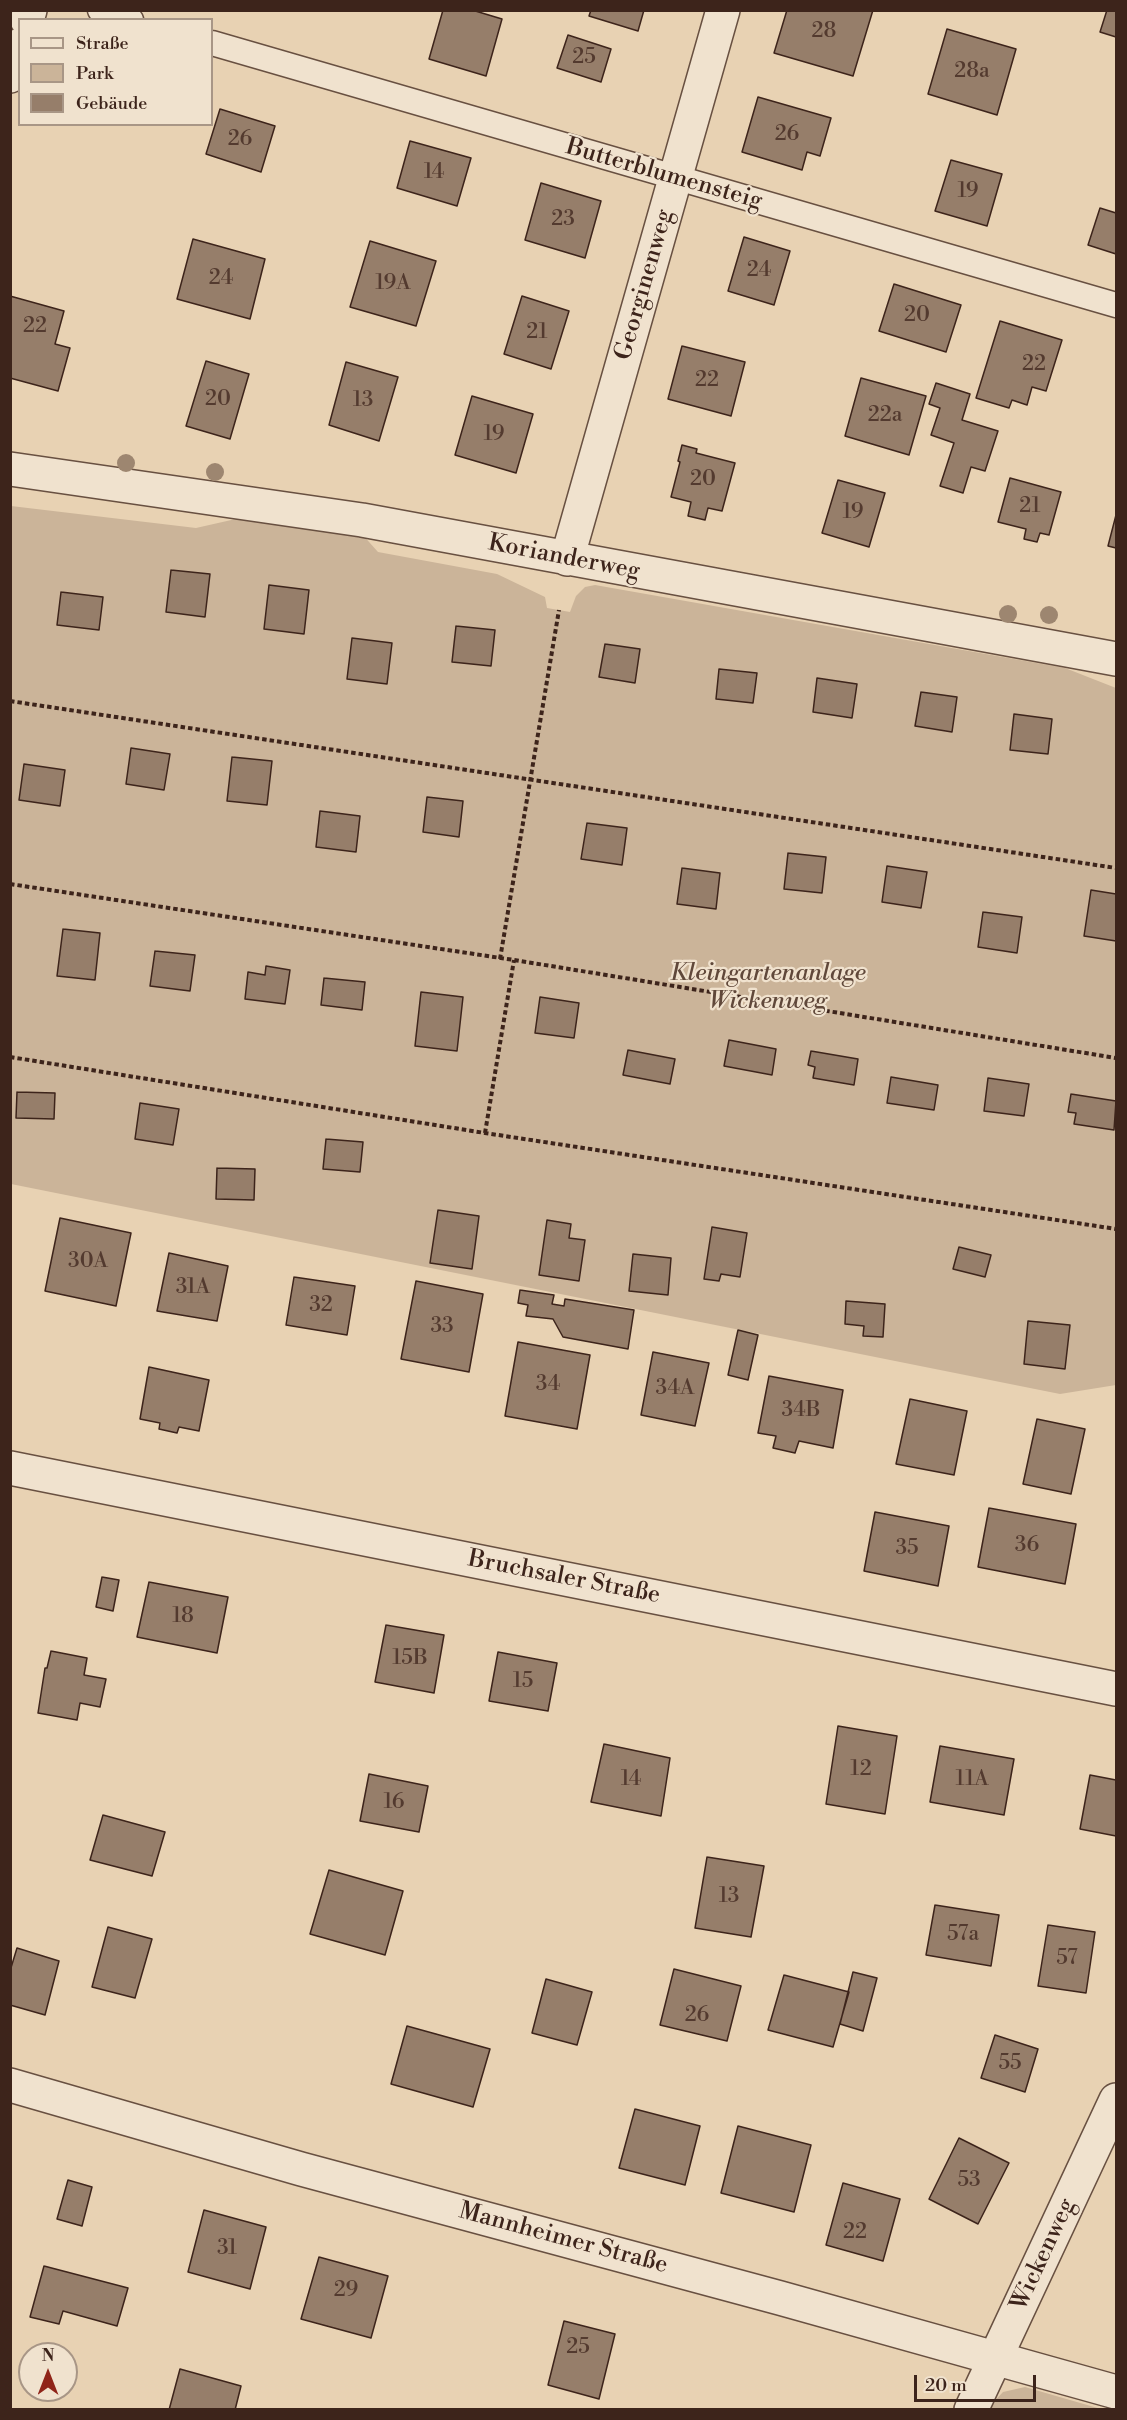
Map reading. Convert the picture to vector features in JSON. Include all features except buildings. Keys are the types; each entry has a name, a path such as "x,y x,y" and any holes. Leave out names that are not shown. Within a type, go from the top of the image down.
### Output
{"street":[{"name":"Georginenweg","path":"567,559 723,10"},
{"path":"10,76 18,51"},
{"name":"Korianderweg","path":"10,470 362,520 1116,659"},
{"name":"Bruchsaler Straße","path":"10,1468 1116,1689"},
{"name":"Mannheimer Straße","path":"10,2085 312,2172 996,2357 1116,2392"},
{"name":"Wickenweg","path":"971,2409 1116,2100"}],"lane":[{"path":"100,10 125,18"},
{"name":"Butterblumensteig","path":"213,43 1116,305"}],"path":[{"path":"500,959 560,610"},
{"path":"10,701 1116,868"},
{"path":"10,884 514,960 1116,1058"},
{"path":"485,1132 514,960"},
{"path":"10,1057 1116,1229"}],"green space":[{"name":"Kleingartenanlage Wickenweg","path":"11,506 196,528 249,516 361,533 378,552 497,574 545,597 547,608 570,612 576,596 585,587 595,585 1065,668 1116,688 1116,1385 1060,1394 11,1184"},
{"path":"1025,2387 1101,2409 986,2410 1003,2392"}]}
